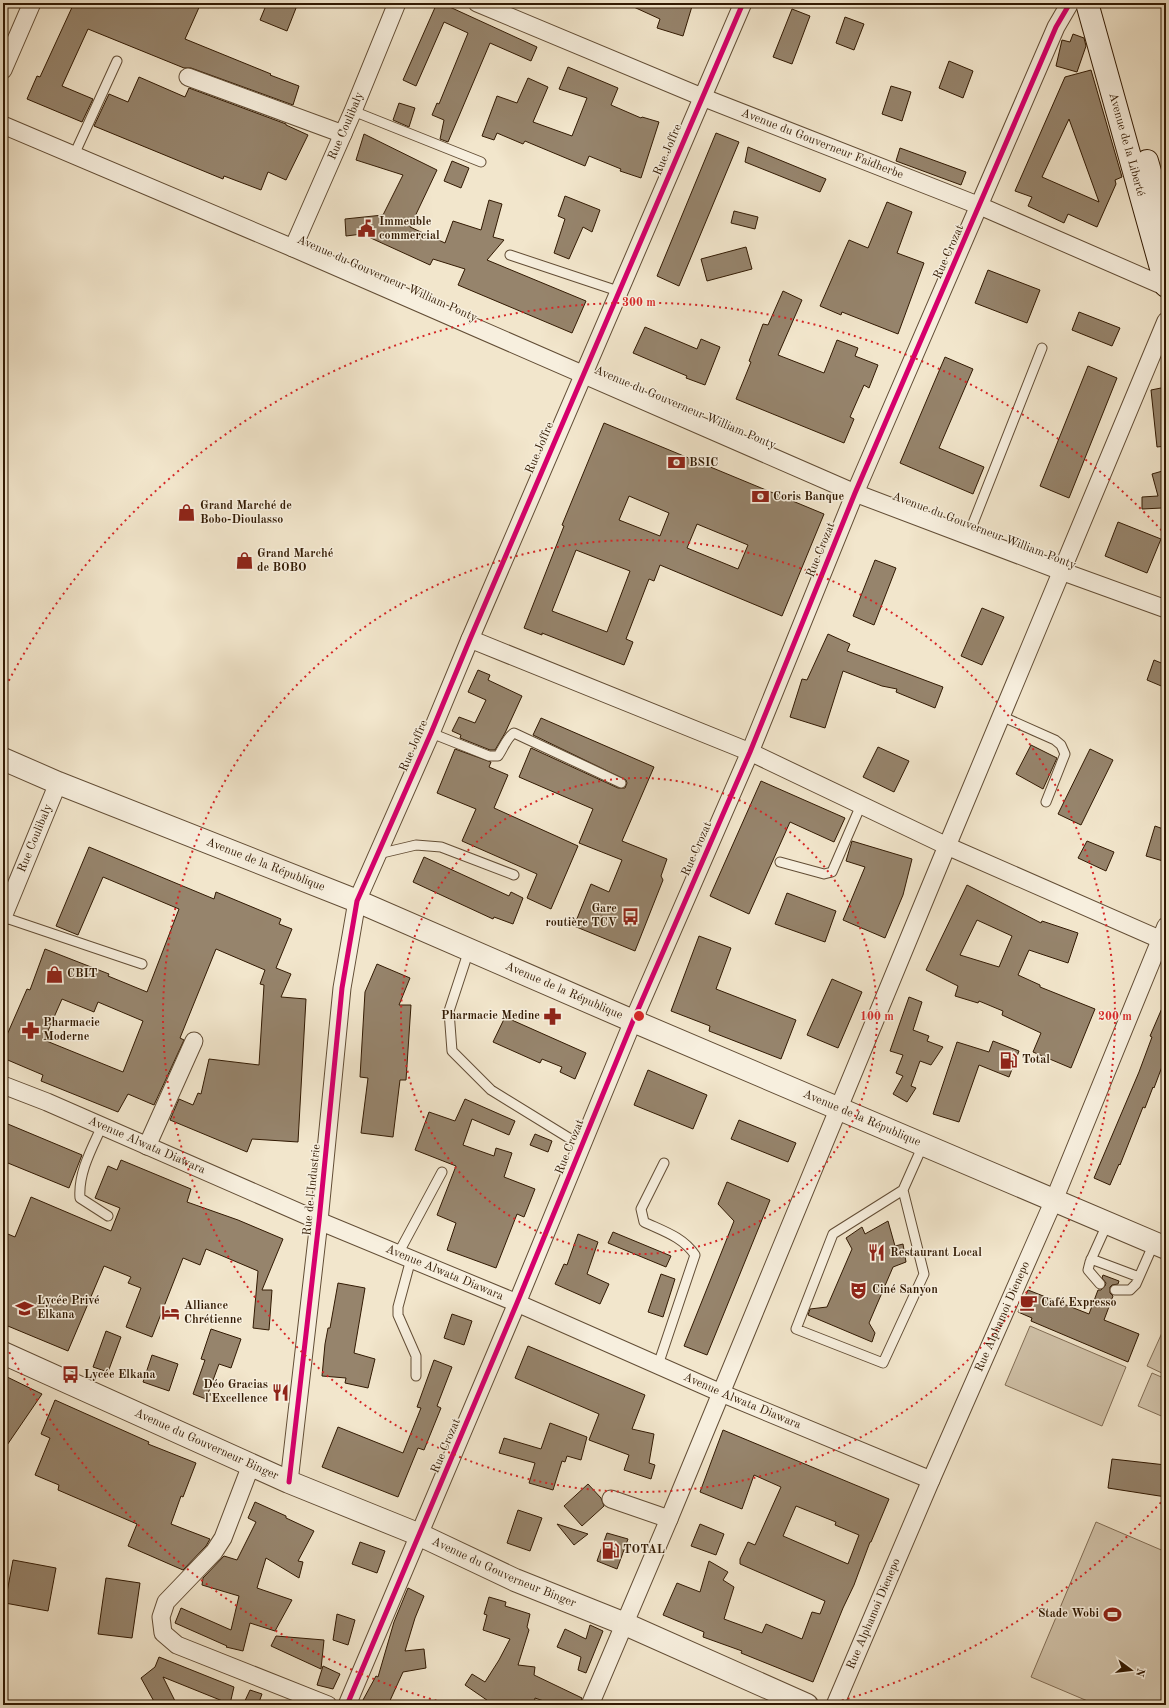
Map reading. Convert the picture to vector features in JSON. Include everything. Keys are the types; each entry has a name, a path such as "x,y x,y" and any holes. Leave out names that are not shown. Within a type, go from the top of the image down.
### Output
{"street":[{"path":"3,70 32,3"},
{"name":"Rue Coulibaly","path":"293,248 353,111 397,3"},
{"name":"Avenue du Gouverneur Faidherbe","path":"477,3 702,97 980,206 1166,286"},
{"name":"Rue Joffre","path":"357,901 431,733 618,291 743,3"},
{"name":"Rue Crozat","path":"347,1705 420,1535 633,1021 750,752 855,493 1056,27 1070,3"},
{"name":"Avenue de la Liberté","path":"1087,3 1166,286"},
{"name":"Avenue de la Liberté","path":"1102,3 1166,228"},
{"path":"188,77 343,134"},
{"name":"Avenue du Gouverneur William Ponty","path":"3,125 293,248 855,493 1061,572 1166,609"},
{"path":"590,1705 669,1519 1166,321"},
{"path":"470,639 750,752 947,846 1164,936"},
{"name":"Avenue de la République","path":"3,759 58,783 357,901 633,1021 1160,1245"},
{"name":"Rue Coulibaly","path":"3,917 58,783"},
{"name":"Rue de l'Industrie","path":"289,1482 319,1221 342,988 357,901"},
{"name":"Rue Alphamoi Dienepo","path":"835,1705 931,1480 1054,1200 1164,936"},
{"path":"147,1146 194,1041"},
{"name":"Avenue Alwata Diawara","path":"3,1085 102,1126 319,1221 517,1303 721,1393 931,1480"},
{"name":"Avenue du Gouverneur Binger","path":"3,1353 289,1482 420,1535 515,1580 625,1624 807,1705"},
{"path":"251,1465 223,1538 214,1552 166,1602 161,1617 163,1633 177,1645 328,1705"},
{"path":"611,1499 669,1519"}],"lane":[{"path":"74,155 116,61"},
{"path":"353,111 481,162"},
{"path":"510,255 618,291"},
{"path":"968,536 1042,348"},
{"path":"1001,716 1055,740 1061,745 1065,754 1046,802"},
{"path":"431,733 489,756 498,756 510,735 514,733 621,783"},
{"path":"780,862 824,874 832,872 861,805"},
{"path":"378,854 416,845 441,847 514,875"},
{"path":"3,917 142,964"},
{"path":"469,950 449,1011 452,1051 491,1090 582,1146"},
{"path":"102,1126 86,1163 80,1190 80,1198 108,1216"},
{"path":"903,1190 924,1274 883,1363 796,1329 833,1234 903,1190 923,1145"},
{"path":"658,1365 695,1255 689,1246 680,1239 644,1222 641,1209 664,1163"},
{"path":"416,1376 416,1356 398,1315 404,1256 442,1172"},
{"path":"1100,1284 1088,1270 1091,1259 1108,1222"},
{"path":"1115,1290 1130,1290 1136,1284 1160,1245"},
{"path":"1091,1259 1139,1277"}],"shaded area":[{"path":"1166,1324 1166,1375 1147,1366"},
{"path":"1030,1326 1126,1367 1102,1426 1005,1385"},
{"path":"1152,1373 1166,1379 1166,1418 1138,1406"},
{"name":"Stade Wobi","path":"1096,1522 1166,1552 1166,1705 1097,1705 1031,1677"}],"building":[{"path":"74,3 201,3 185,39 299,86 293,105 191,68 184,68 88,29 62,86 93,99 82,122 27,99 37,76 40,77"},
{"path":"267,3 298,3 287,31 260,20"},
{"path":"437,3 441,3 537,47 531,61 490,43 448,142 440,139 444,120 432,115 437,103 439,104 468,33 444,22 416,86 403,80"},
{"path":"625,3 693,3 683,36 657,28 660,19"},
{"path":"792,9 810,16 792,64 773,57"},
{"path":"845,17 864,24 854,50 836,43"},
{"path":"1073,34 1084,38 1086,46 1077,72 1056,66 1062,40 1070,42"},
{"path":"949,61 973,71 963,98 939,88"},
{"path":"568,67 618,88 611,105 641,118 659,122 641,178 620,171 621,169 589,156 585,166 525,141 523,144 497,133 494,140 482,136 497,96 517,103 528,78 548,87 533,122 572,136 587,98 559,89"},
{"path":"1091,70 1122,177 1115,180 1116,184 1097,227 1068,214 1064,223 1028,206 1032,197 1015,191 1065,77","holes":["1069,119 1099,202 1042,177"]},
{"path":"139,77 185,97 189,88 286,124 308,135 286,180 268,172 261,190 224,176 223,179 94,126 109,94 128,102"},
{"path":"891,86 911,92 902,121 882,114"},
{"path":"399,103 415,108 409,127 393,120"},
{"path":"716,133 739,142 679,286 657,276"},
{"path":"364,134 437,170 410,227 445,243 453,221 481,230 489,200 502,204 493,237 504,240 487,260 586,301 572,333 458,285 465,269 433,259 430,265 362,234 346,236 345,219 383,215 403,175 356,160"},
{"path":"748,147 826,179 820,192 745,162"},
{"path":"900,148 966,172 961,185 896,161"},
{"path":"452,161 469,168 461,188 444,181"},
{"path":"565,196 600,210 592,232 583,227 569,259 554,253 565,219 558,216"},
{"path":"887,202 912,212 897,253 924,263 898,334 842,312 841,315 820,306 849,240 868,248"},
{"path":"734,211 758,217 755,229 731,223"},
{"path":"746,247 752,269 707,281 701,259"},
{"path":"988,270 1040,290 1027,323 975,303"},
{"path":"783,291 802,300 778,355 824,373 837,340 858,348 855,356 878,365 869,388 864,385 850,417 854,419 844,443 736,399 751,362 749,361 763,324 768,325"},
{"path":"1079,312 1120,328 1112,346 1072,330"},
{"path":"645,327 697,349 701,339 720,347 705,385 686,378 687,376 633,353"},
{"path":"945,357 973,369 939,448 984,467 973,494 900,463"},
{"path":"1088,366 1117,378 1069,498 1040,486"},
{"path":"1166,387 1166,446 1157,447 1151,390"},
{"path":"604,423 824,514 782,616 660,565 654,581 649,579 626,639 633,642 624,665 542,633 542,635 524,628 564,526 562,525","holes":["629,496 669,513 660,536 619,520","697,524 748,545 738,569 687,548","576,550 630,571 607,632 552,611"]},
{"path":"1166,470 1166,510 1163,511 1162,508 1142,509 1142,497 1158,496 1152,474"},
{"path":"1118,522 1161,539 1147,573 1105,556"},
{"path":"875,560 896,568 874,625 853,616"},
{"path":"982,608 1004,617 982,665 961,656"},
{"path":"828,634 850,644 847,651 943,687 935,708 896,692 897,689 882,686 843,671 825,728 790,717 802,679 807,680"},
{"path":"1154,660 1166,665 1166,688 1147,680"},
{"path":"478,670 490,675 488,680 522,696 505,733 495,750 490,750 460,738 461,735 452,731 459,717 475,723 486,700 468,692"},
{"path":"541,718 654,767 622,841 667,859 661,876 663,880 635,951 574,926 591,884 609,892 622,860 579,843 593,809 519,777 531,748 618,788 625,788 627,783 626,780 533,735"},
{"path":"1031,745 1057,758 1043,789 1016,774"},
{"path":"878,747 909,761 894,792 863,777"},
{"path":"455,749 491,762 489,767 508,775 494,808 578,846 551,909 527,898 537,874 462,841 476,809 437,793"},
{"path":"1090,749 1113,760 1081,825 1058,814"},
{"path":"761,781 845,818 834,842 790,822 749,914 710,896"},
{"path":"1155,826 1166,830 1166,850 1163,861 1146,856"},
{"path":"852,841 912,859 903,895 885,938 843,920 865,867 846,861"},
{"path":"1087,841 1114,852 1106,871 1078,858"},
{"path":"89,847 214,899 216,892 281,919 279,924 292,929 276,968 291,974 281,997 306,999 298,1142 252,1139 247,1152 170,1120 179,1099 193,1105 198,1093 201,1094 209,1059 259,1065 264,985 260,984 265,970 216,949 180,1038 184,1040 154,1105 128,1094 118,1112 41,1081 43,1075 3,1058 3,1044 27,989 30,990 45,949 109,974 108,976 147,992 179,909 103,877 78,935 56,926","holes":["62,999 94,1012 98,1002 143,1021 123,1072 44,1040"]},
{"path":"424,857 509,896 511,892 523,898 513,924 494,917 493,919 413,882"},
{"path":"967,885 1041,923 1042,921 1078,933 1068,963 1029,950 1018,975 1040,985 1040,987 1095,1009 1071,1068 1033,1052 1041,1033 1002,1015 1003,1011 979,1001 978,1003 955,996 958,986 926,970","holes":["977,920 1012,936 999,967 960,955"]},
{"path":"787,893 836,911 825,942 775,924"},
{"path":"699,936 731,948 716,989 796,1020 781,1059 709,1031 710,1026 671,1011"},
{"path":"377,964 410,978 399,1005 411,1005 406,1080 400,1080 393,1137 361,1133 368,1078 360,1077 365,992"},
{"path":"832,979 862,992 838,1048 807,1035"},
{"path":"909,997 922,1002 913,1030 929,1036 927,1041 943,1047 931,1065 920,1061 911,1086 916,1088 907,1102 893,1094 903,1076 896,1073 903,1055 890,1051"},
{"path":"1166,999 1166,1056 1154,1088 1153,1087 1145,1108 1143,1107 1120,1165 1119,1164 1110,1185 1094,1178 1139,1072 1152,1037 1150,1036"},
{"path":"505,1017 586,1053 575,1079 560,1072 562,1067 542,1059 540,1063 493,1042"},
{"path":"993,1041 1019,1051 1009,1077 979,1065 959,1122 933,1114 957,1042 989,1052"},
{"path":"648,1070 707,1095 693,1129 634,1105"},
{"path":"465,1099 515,1121 509,1135 472,1119 463,1145 494,1156 496,1148 512,1153 504,1177 535,1189 524,1217 517,1214 496,1268 447,1250 456,1223 437,1215 456,1166 415,1150 429,1112 455,1121"},
{"path":"739,1120 796,1143 788,1162 731,1139"},
{"path":"3,1122 82,1155 69,1188 3,1161"},
{"path":"535,1134 552,1141 548,1152 530,1145"},
{"path":"121,1160 191,1189 187,1202 238,1220 283,1239 262,1290 272,1290 269,1330 253,1328 258,1271 206,1249 200,1265 183,1258 152,1337 126,1327 141,1288 128,1283 131,1277 104,1266 68,1351 3,1324 3,1232 15,1237 31,1197 111,1231 120,1208 95,1198 108,1166 117,1170"},
{"path":"727,1182 770,1200 707,1355 684,1346 734,1221 718,1204"},
{"name":"Ciné Sanyon","path":"888,1221 895,1246 903,1244 906,1262 893,1267 869,1323 875,1333 872,1342 808,1315 810,1309 827,1307 852,1249 846,1238 862,1227 865,1234"},
{"path":"613,1232 671,1256 666,1267 608,1243"},
{"path":"578,1234 598,1242 587,1274 609,1284 600,1304 555,1284 564,1264 567,1265"},
{"path":"661,1274 675,1279 663,1317 648,1312"},
{"path":"1103,1275 1119,1281 1118,1284 1110,1287 1110,1293 1113,1296 1104,1320 1139,1334 1128,1362 1031,1321 1032,1318 1018,1312 1028,1290 1089,1314 1098,1290 1101,1290 1105,1286 1106,1283 1102,1278"},
{"path":"338,1283 365,1288 354,1353 375,1359 368,1388 345,1383 346,1378 322,1376 325,1344 328,1328 330,1328"},
{"path":"452,1314 472,1321 464,1345 444,1338"},
{"path":"211,1329 241,1339 231,1368 219,1364 206,1399 193,1394 205,1360 201,1359"},
{"path":"106,1331 121,1337 108,1372 93,1367"},
{"path":"528,1346 645,1395 632,1429 654,1434 649,1463 655,1465 651,1479 624,1470 629,1455 589,1440 599,1414 515,1378"},
{"path":"152,1355 178,1364 169,1391 143,1382"},
{"path":"434,1360 452,1367 437,1406 441,1408 424,1450 418,1448 398,1497 322,1467 338,1427 403,1453 421,1408 417,1407"},
{"path":"3,1375 42,1394 3,1451"},
{"path":"55,1400 149,1442 148,1444 196,1463 183,1497 181,1496 171,1524 210,1539 206,1546 183,1570 128,1546 137,1524 58,1490 59,1485 35,1475 50,1438 41,1434"},
{"path":"550,1423 587,1437 581,1460 567,1456 565,1462 562,1461 553,1490 529,1483 535,1463 499,1453 504,1438 541,1449"},
{"path":"723,1430 889,1499 813,1682 741,1653 742,1651 703,1637 704,1632 663,1615 677,1583 700,1592 709,1561 728,1572 723,1580 734,1587 724,1619 762,1633 766,1624 802,1639 812,1612 820,1614 825,1601 740,1564 740,1559 748,1542 755,1545 781,1487 754,1475 742,1509 700,1492","holes":["796,1506 836,1522 835,1525 859,1535 848,1564 783,1536"]},
{"path":"1112,1459 1166,1465 1166,1497 1108,1488"},
{"path":"588,1484 601,1498 604,1506 582,1526 564,1506"},
{"path":"255,1502 314,1531 298,1561 303,1562 299,1578 266,1558 257,1588 292,1600 275,1631 250,1623 243,1651 226,1647 227,1646 175,1623 181,1608 231,1630 239,1596 202,1585 203,1578 224,1556 237,1560 256,1522 248,1518"},
{"path":"518,1510 542,1518 530,1551 507,1543"},
{"path":"557,1524 588,1534 574,1545"},
{"path":"700,1524 724,1534 716,1555 691,1546"},
{"path":"607,1533 628,1539 617,1569 597,1561"},
{"path":"360,1542 385,1551 377,1573 352,1564"},
{"path":"13,1560 56,1568 48,1611 5,1603"},
{"path":"106,1578 140,1583 132,1638 98,1634"},
{"path":"408,1588 424,1596 415,1618 405,1651 424,1649 426,1668 403,1672 388,1705 372,1705 363,1700 376,1676 378,1677 394,1622"},
{"path":"489,1597 506,1602 505,1606 530,1614 527,1627 529,1630 518,1665 535,1667 534,1675 582,1698 580,1705 555,1705 535,1698 534,1705 494,1705 465,1685 472,1674 485,1682 510,1639 483,1630 487,1615 484,1614"},
{"path":"337,1614 355,1620 348,1645 333,1640"},
{"path":"590,1625 603,1631 586,1673 578,1670 581,1657 557,1647 565,1629 586,1639"},
{"path":"276,1636 324,1640 321,1669 271,1646"},
{"path":"159,1657 234,1687 230,1704 163,1677 177,1705 156,1705 141,1678 155,1667"},
{"path":"323,1666 340,1674 333,1689 317,1685"},
{"path":"250,1690 262,1694 258,1705 243,1705"}],"cycle path":[{"path":"289,1482 319,1221 342,988 357,901 431,733 743,3"},
{"path":"347,1705 517,1303 633,1021 750,752 855,493 1056,27 1070,3"}],"place":[{"name":"Immeuble commercial","path":"366,229"},
{"name":"BSIC","path":"676,463"},
{"name":"Coris Banque","path":"760,497"},
{"name":"Grand Marché de Bobo-Dioulasso","path":"187,513"},
{"name":"Grand Marché de BOBO","path":"244,561"},
{"name":"Gare routière TCV","path":"630,916"},
{"name":"CBIT","path":"54,974"},
{"name":"Pharmacie Medine","path":"553,1016"},
{"name":"Pharmacie Moderne","path":"30,1030"},
{"name":"Total","path":"1009,1060"},
{"name":"Restaurant Local","path":"877,1253"},
{"name":"Ciné Sanyon","path":"859,1290"},
{"name":"Café Expresso","path":"1028,1303"},
{"name":"Lycée Privé Elkana","path":"24,1308"},
{"name":"Alliance Chrétienne","path":"171,1313"},
{"name":"Lycée Elkana","path":"71,1375"},
{"name":"Déo Gracias l'Excellence","path":"281,1392"},
{"name":"TOTAL","path":"610,1550"},
{"name":"Stade Wobi","path":"1112,1614"}]}
